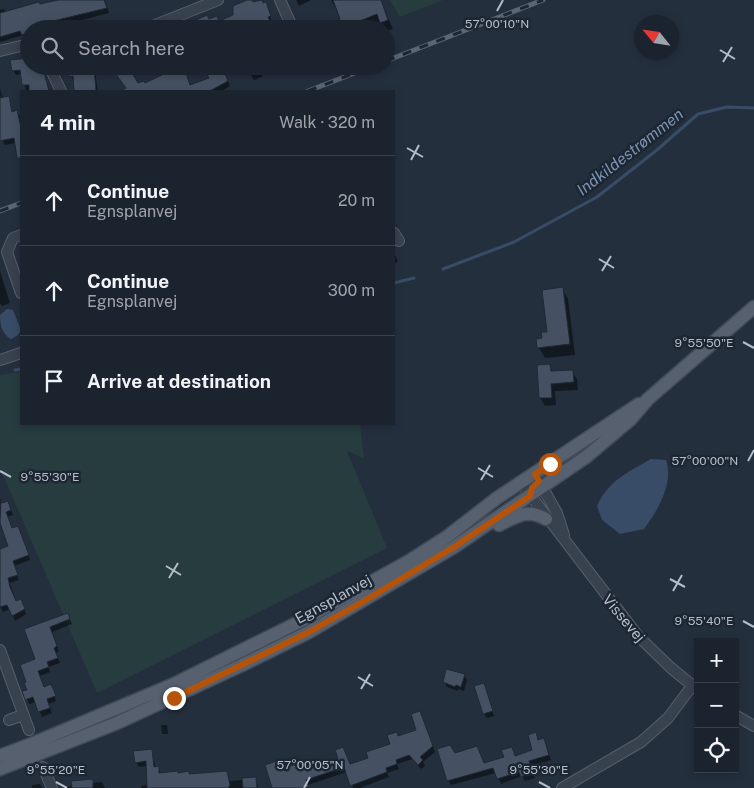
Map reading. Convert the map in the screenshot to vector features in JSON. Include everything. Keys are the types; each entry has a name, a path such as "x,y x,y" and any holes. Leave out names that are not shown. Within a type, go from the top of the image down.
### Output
{"main road":[{"name":"Egnsplanvej","path":"0,756 155,692 303,620 409,561 521,483 538,481 608,439 630,420 648,399 754,307"},
{"name":"Egnsplanvej","path":"0,770 117,723 242,666 317,627 454,547 530,496 538,481 607,424 648,399"},
{"path":"454,547 520,514 533,512 546,519"}],"street":[{"path":"167,20 218,0"},
{"path":"280,0 289,20"},
{"path":"0,51 20,46"},
{"path":"53,75 61,90"},
{"path":"20,235 13,238 7,252 20,290"},
{"path":"0,360 20,353"},
{"name":"Vissevej","path":"538,481 557,513 566,540"},
{"name":"Vissevej","path":"521,483 546,519 566,540 599,587 638,636 694,687"},
{"path":"0,650 29,730"},
{"name":"Vissevej","path":"562,788 641,742 668,718 694,689"},
{"path":"9,720 23,715"},
{"path":"739,717 754,726"},
{"path":"43,767 52,788"}],"green space":[{"path":"390,0 443,0 400,17"},
{"path":"20,372 20,425 360,425 364,458 347,451 387,548 97,693 0,468 0,375"}],"water":[{"path":"7,309 13,310 20,328 18,335 11,339 8,337 2,329 0,315"},
{"path":"651,459 666,460 668,478 663,496 644,529 620,534 602,520 597,506 613,483"}],"building":[{"path":"58,0 104,0 107,8 57,20 20,20 20,31 0,37 0,13 39,2 40,4"},
{"path":"247,0 252,0 253,2 262,0 263,3 266,2 271,16 268,17 270,20 221,20 233,15 233,6"},
{"path":"333,0 381,0 388,20 379,20 377,14 362,20 337,20 340,19"},
{"path":"207,15 209,19 217,16 219,20 196,20"},
{"path":"20,59 20,70 12,71 10,60"},
{"path":"21,75 45,75 49,90 29,90 29,85 22,85"},
{"path":"69,75 95,75 96,90 74,90 73,76 69,77"},
{"path":"117,75 133,75 138,83 144,81 145,83 162,75 187,75 190,85 209,78 207,75 226,75 228,81 212,90 122,90 126,88"},
{"path":"9,96 12,112 17,110 20,123 20,158 17,158 14,138 0,141 0,98"},
{"path":"563,287 570,344 537,348 536,339 542,338 541,332 547,332 542,290"},
{"path":"550,364 551,371 573,370 574,382 551,384 552,398 539,398 537,365"},
{"path":"1,499 2,503 8,501 11,510 6,512 12,528 18,526 29,555 13,561 18,575 8,578 16,601 21,599 25,609 12,616 7,605 0,607 0,549 8,546 0,523"},
{"path":"68,613 70,619 50,627 57,646 54,648 58,658 47,662 49,667 38,671 44,687 51,684 56,696 47,699 50,708 38,712 33,697 25,700 22,691 27,690 20,665 35,659 24,629"},
{"path":"446,669 465,674 461,687 456,685 455,687 443,682"},
{"path":"484,683 493,711 483,714 474,686"},
{"path":"420,711 433,746 420,757 423,760 418,765 409,755 396,760 397,764 386,768 387,772 350,786 344,767 306,780 309,787 272,788 265,765 279,760 282,769 309,759 312,767 338,758 335,750 343,747 350,764 368,758 366,752 390,744 387,735 397,732 398,736 416,730 411,714"},
{"path":"536,732 538,740 544,738 549,755 529,761 533,773 521,777 519,772 497,779 493,768 447,781 437,749 450,745 455,753 477,746 484,763 504,757 501,750 512,747 515,756 532,750 528,735"},
{"path":"152,749 154,767 159,766 159,773 189,771 189,774 227,771 230,785 228,788 147,788 146,761 135,763 133,751"},
{"path":"256,777 257,788 243,788 242,778"},
{"path":"93,779 93,788 72,788 71,781"}],"waterway":[{"name":"Indkildestrømmen","path":"443,269 514,242 597,197 657,150 698,114 727,107 754,108"},
{"name":"Indkildestrømmen","path":"395,283 414,278"},
{"name":"Indkildestrømmen","path":"15,370 20,369"}],"railway":[{"path":"395,58 543,0"},
{"path":"311,90 350,75"},
{"path":"0,211 20,203"}],"route":[{"path":"174,698 309,632 454,547 530,496 532,488 539,481 535,474 550,464"}]}
